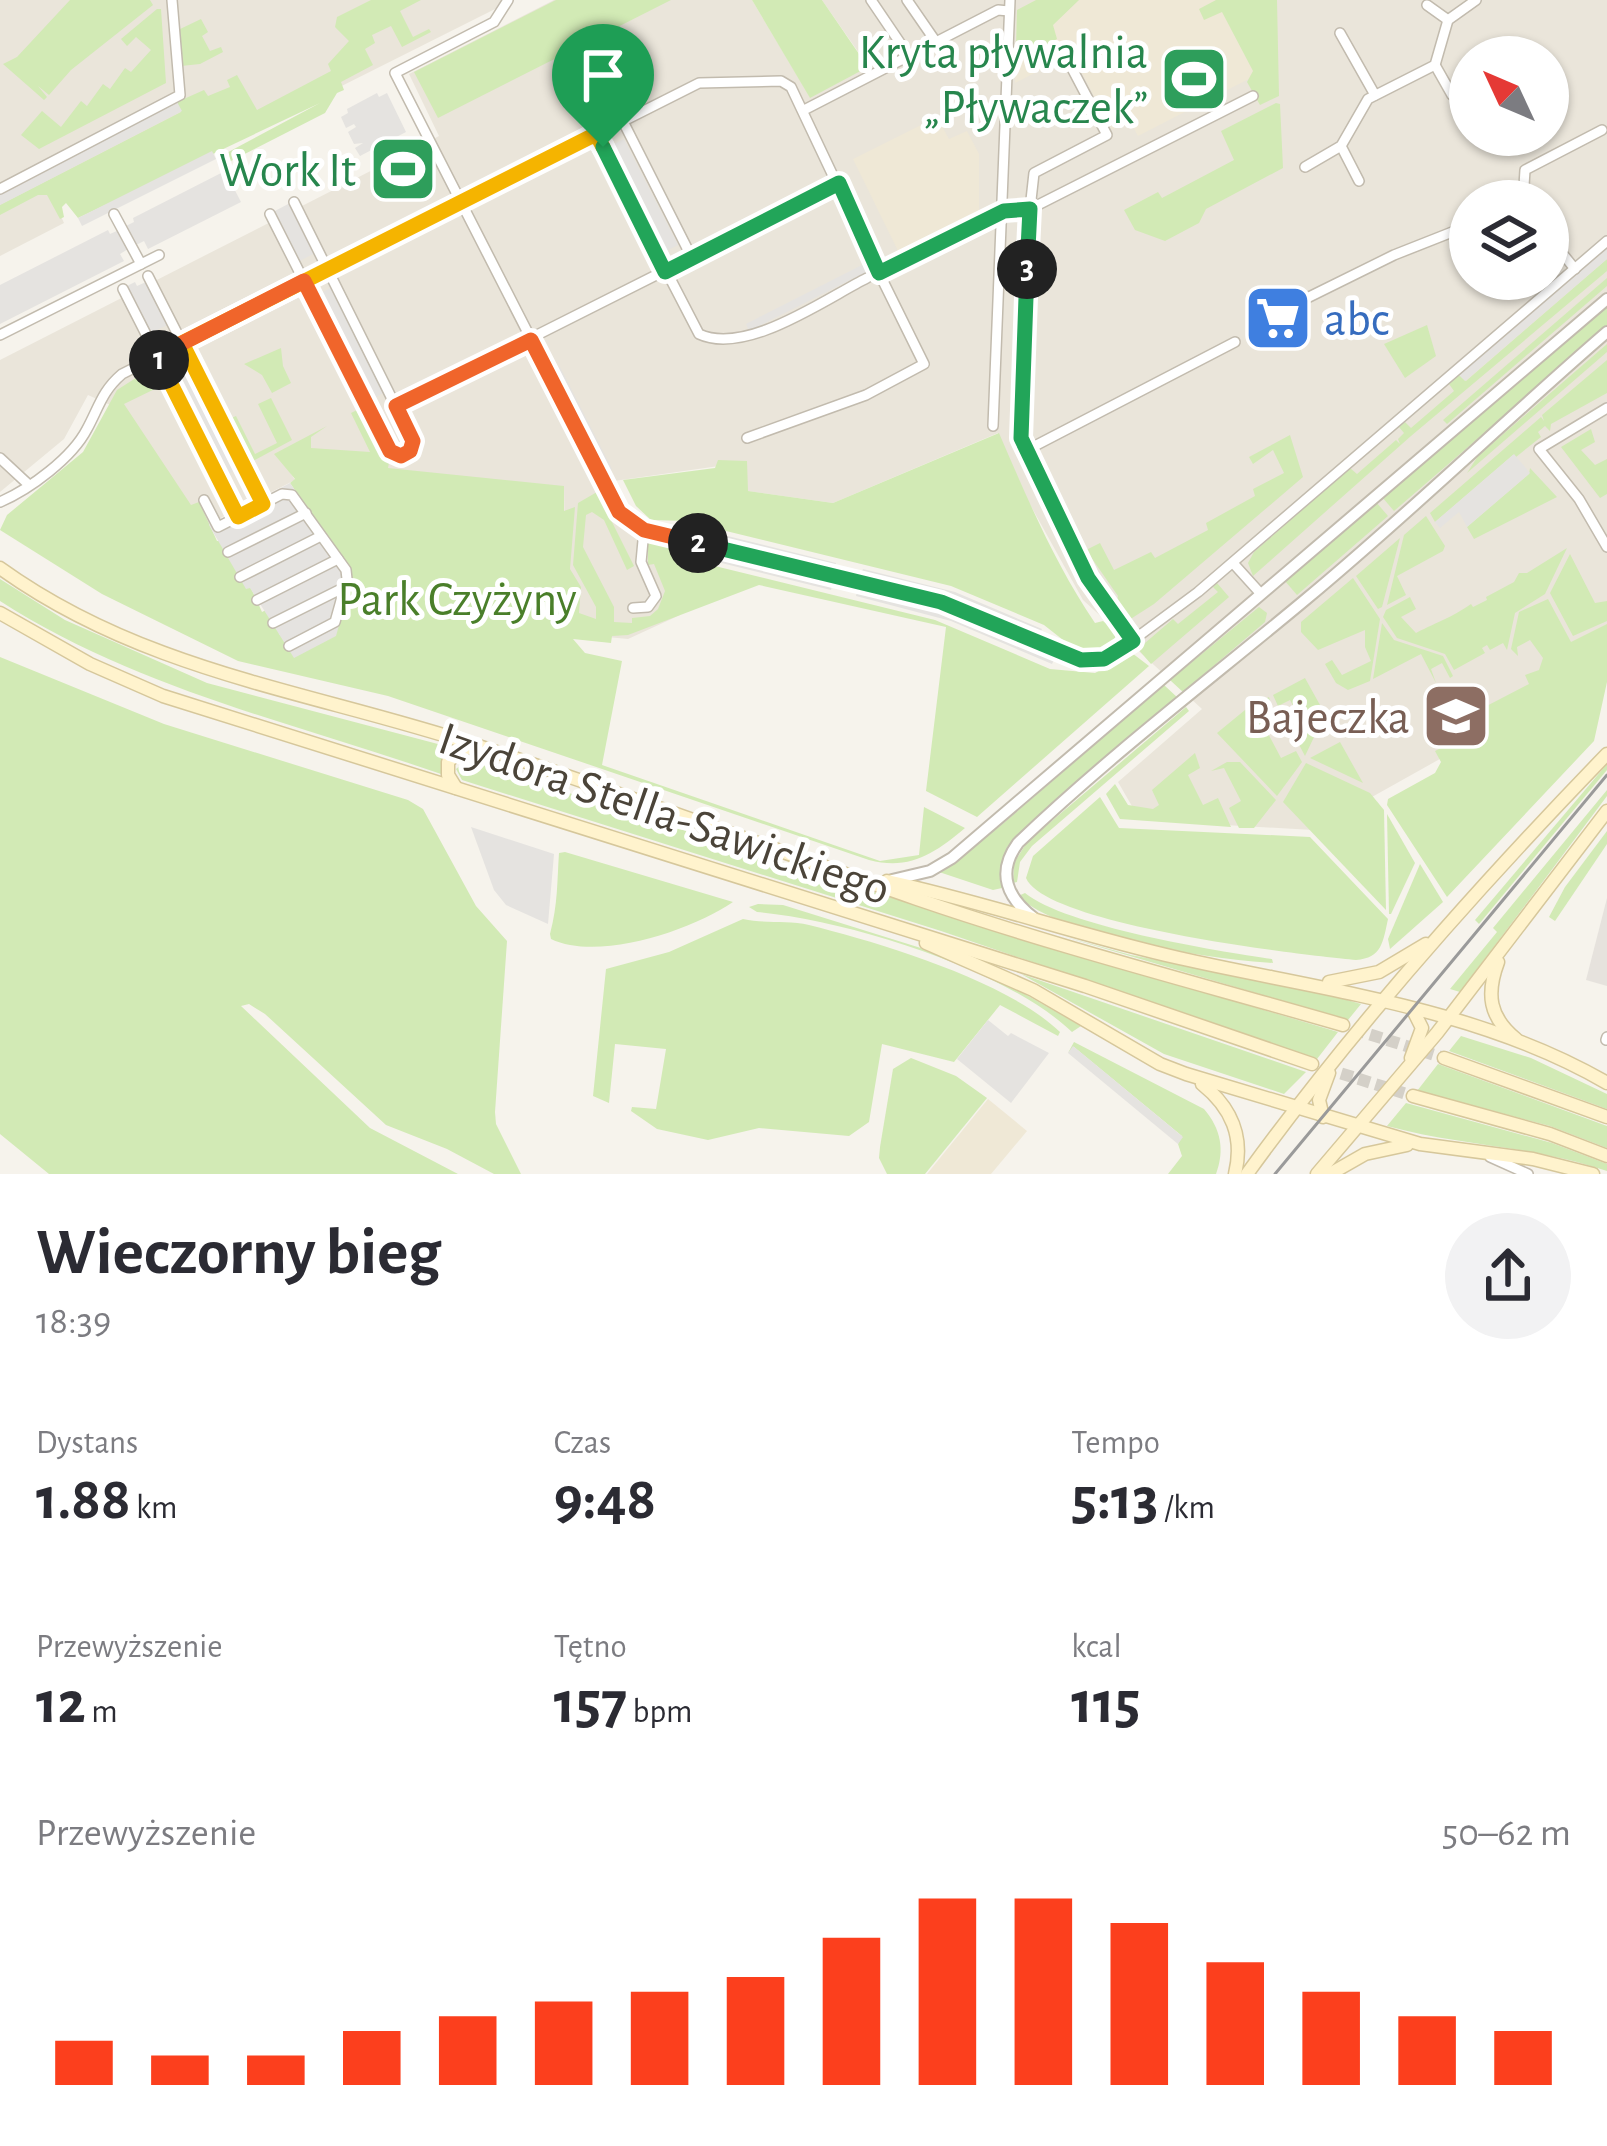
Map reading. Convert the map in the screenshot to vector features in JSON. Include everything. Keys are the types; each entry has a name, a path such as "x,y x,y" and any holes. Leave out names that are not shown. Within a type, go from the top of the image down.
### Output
{"main road":[{"name":"Izydora Stella-Sawickiego","path":"3,570 73,613 168,657 231,679 335,703 478,746 1076,949 1343,1025"},
{"name":"Izydora Stella-Sawickiego","path":"0,613 128,682 459,791 1085,986 1312,1064"},
{"path":"459,791 448,776 448,762 460,750 478,746"},
{"path":"1247,1174 1294,1108 1384,999 1607,754"},
{"path":"1317,1174 1504,950 1607,811"},
{"path":"868,880 890,881 1182,959 1384,999 1528,1046 1607,1083"},
{"path":"1306,982 1346,981 1379,972 1450,925"},
{"path":"892,927 1033,990 1160,1064 1186,1074 1420,1144 1533,1159 1593,1174"},
{"path":"1504,950 1490,988 1492,1008 1505,1030 1528,1046"},
{"path":"1407,1070 1422,1028 1412,1010"},
{"path":"1323,1117 1320,1097 1336,1057"},
{"path":"1444,1058 1607,1117"},
{"path":"1186,1074 1217,1097 1234,1122 1239,1152 1235,1174"},
{"path":"1413,1096 1533,1129 1607,1156"},
{"path":"1330,1174 1365,1154 1420,1144"}],"street":[{"path":"0,189 180,95 172,0"},
{"path":"508,0 494,22 395,73 614,505 628,520 649,531 941,602 1081,660 1104,659 1133,641 1233,563 1607,242"},
{"path":"871,0 909,56"},
{"path":"907,0 936,42"},
{"path":"1449,88 1436,65 1448,20 1476,0"},
{"path":"804,110 1009,5 993,426"},
{"path":"1427,5 1448,20"},
{"path":"1340,33 1375,95"},
{"path":"589,55 692,258"},
{"path":"1066,57 1107,135 1034,173 1021,438 1088,578 1133,641"},
{"path":"1304,167 1341,146 1368,99 1436,65"},
{"path":"561,68 696,332 716,338 751,337 1004,211 1030,209 1253,96"},
{"path":"3,503 81,438 110,384 622,120 709,81 781,81 791,87 839,183 873,275 924,364 866,395 747,438"},
{"path":"1524,180 1525,170 1602,130"},
{"path":"1341,146 1359,181"},
{"path":"396,406 839,183"},
{"path":"270,214 390,451 401,456 410,451 413,441 294,202"},
{"path":"114,214 141,264"},
{"path":"1305,299 1449,233"},
{"path":"0,335 159,255"},
{"path":"1569,262 1575,269"},
{"path":"148,276 263,504"},
{"path":"123,289 238,517"},
{"path":"890,881 930,871 952,857 1607,299"},
{"path":"1043,924 1018,906 1007,886 1007,862 1018,843 1402,516 1607,332"},
{"path":"1025,451 1235,342"},
{"path":"1607,408 1539,448 1603,529 1607,548"},
{"path":"0,458 29,485"},
{"path":"204,500 218,527 289,494 347,573 334,622 289,646"},
{"path":"228,552 306,513"},
{"path":"633,608 648,607 656,596 641,562 649,531"},
{"path":"240,577 321,536"},
{"path":"0,558 3,570"},
{"path":"257,600 338,559"},
{"path":"1233,563 1281,617"},
{"path":"273,622 345,587"},
{"path":"1485,1156 1528,1174"}],"shaded area":[{"path":"0,0 513,0 244,135 227,99 0,208"},
{"path":"554,0 752,0 810,97 868,66 822,0 1607,0 1607,639 1597,671 1313,830 1140,820 1118,782 1202,709 1083,600 1027,499 998,433 833,503 747,491 747,462 614,481 680,615 628,639 566,633 564,487 281,459 295,480 203,527 117,408 88,395 64,439 0,492 0,360 439,136 409,74"},
{"path":"1036,0 1271,0 1268,69 1138,136 1130,121 1112,130 1072,54 1015,83 1017,10"},
{"path":"582,56 607,105 591,114 566,65"},
{"path":"377,93 379,97 387,93 406,132 360,156 355,148 363,143 354,144 348,132 356,127 346,128 341,117"},
{"path":"177,102 182,111 0,205 0,194"},
{"path":"937,117 949,139 967,131 979,154 979,210 898,251 853,159"},
{"path":"624,139 678,245 662,253 608,147"},
{"path":"212,151 216,159 82,226 78,218"},
{"path":"225,171 241,202 148,249 144,241 136,245 126,226 133,218"},
{"path":"48,188 64,223 0,256 0,212"},
{"path":"290,203 315,253 298,262 273,212"},
{"path":"108,230 110,234 119,230 128,249 120,254 124,261 0,324 0,285"},
{"path":"1607,248 1607,259 1569,292 1569,281"},
{"path":"862,265 866,272 749,331 746,324"},
{"path":"135,282 137,286 146,282 167,325 151,333 127,286"},
{"path":"332,287 385,392 369,401 316,296"},
{"path":"1546,300 1559,300 1465,381 1459,375"},
{"path":"186,361 239,467 224,477 169,369"},
{"path":"560,367 612,469 604,473 552,371"},
{"path":"1514,454 1530,473 1467,527 1459,512 1440,528 1435,522"},
{"path":"290,483 352,579 336,636 294,658 209,525"},
{"path":"683,525 836,563 834,571 681,534"},
{"path":"691,547 833,582 831,590 689,555"},
{"path":"863,569 955,592 1042,629 1038,637 953,601 860,577"},
{"path":"858,588 954,612 1056,656 1052,664 951,621 856,596"},
{"path":"471,827 554,854 548,924 506,905 494,890"},
{"path":"1607,898 1607,986 1586,980"},
{"path":"988,1020 1008,1036 1011,1033 1049,1053 1011,1103 957,1059"},
{"path":"1073,1046 1183,1137 1178,1144 1068,1053"},
{"path":"988,1099 1027,1131 991,1174 927,1174"}],"green space":[{"path":"70,0 150,0 153,5 71,70 49,95 38,86 47,97 44,100 3,64 17,57"},
{"path":"371,0 421,0 400,11 413,37 431,32 402,47 391,26 372,35 375,43 365,49 373,65 341,82 344,90 325,113 223,165 219,157 320,103 78,218 66,203 60,219 47,195 0,215 0,205 181,112 177,102 204,90 208,96 230,87 227,80 237,75 257,110 331,71 328,64 349,41 335,27 337,17"},
{"path":"556,0 671,0 438,118 414,72"},
{"path":"752,0 822,0 868,67 810,98"},
{"path":"1036,0 1079,0 1053,25 1057,39 1042,47 1016,47 1017,10"},
{"path":"1216,0 1277,0 1279,96 1260,105 1247,82 1253,71 1222,12 1204,20 1199,9"},
{"path":"161,9 166,83 39,149 21,135 42,111 61,127 81,101 87,106 103,84 110,89 125,68 131,72 151,50 136,37 127,46 121,39"},
{"path":"201,19 208,32 202,36 210,51 221,47 223,52 200,64 181,66 178,30"},
{"path":"1280,104 1283,168 1206,209 1199,223 1165,241 1135,230 1124,210 1158,192 1162,198 1234,160 1221,131"},
{"path":"1607,259 1607,271 1253,576 1248,563 1254,552 1350,468 1357,474 1396,440 1400,444 1404,433 1399,427 1405,422 1411,428 1454,391 1449,384 1459,375 1466,381 1560,300 1569,300 1569,292"},
{"path":"1607,278 1607,286 1447,424 1443,420"},
{"path":"1607,303 1607,327 1394,511 1382,497"},
{"path":"1427,325 1436,356 1405,378 1384,344"},
{"path":"1607,344 1607,352 1467,473 1478,456"},
{"path":"281,348 291,383 272,393 262,375 244,364"},
{"path":"1607,360 1607,393 1551,424 1550,431 1545,426 1538,432 1541,437 1435,522 1430,513 1541,417 1544,421 1542,415"},
{"name":"Park Czyżyny","path":"153,367 163,385 124,404 191,505 199,502 233,564 316,554 251,588 262,612 332,577 279,635 323,612 352,578 290,483 295,479 274,454 327,426 311,437 311,448 370,452 351,413 359,409 388,468 564,486 564,511 575,507 570,569 581,587 579,613 596,619 596,607 573,565 578,503 597,492 634,566 627,570 604,520 592,512 586,515 583,547 614,607 614,622 632,623 632,618 650,616 658,609 665,591 654,564 648,565 648,541 667,545 686,559 935,620 1050,669 1095,673 1132,653 1149,666 977,817 926,791 946,627 759,585 628,635 612,636 611,643 573,639 585,653 622,661 602,765 880,861 919,855 924,807 965,828 921,858 897,863 869,860 388,696 238,661 102,594 0,530 7,515 83,452 117,390"},
{"path":"271,398 292,440 251,462 229,419 236,416 255,454 277,443 258,404"},
{"path":"1591,429 1595,442 1581,450 1595,465 1607,459 1607,494 1600,498 1561,447"},
{"path":"999,433 1067,578 1095,623 1103,621 1116,632 1114,643 1094,650 1072,647 1044,625 951,586 685,521 651,520 636,506 623,480 715,468 718,460 747,461 748,491 833,503"},
{"path":"1290,435 1303,477 1129,620 1086,550 1100,543 1114,570 1151,552 1155,558 1208,530 1206,523 1255,496 1253,489 1284,473 1273,450 1253,464 1249,457"},
{"path":"1530,468 1557,497 1474,539 1467,527 1529,474"},
{"path":"1376,502 1388,516 1297,595 1285,581"},
{"path":"1426,516 1445,546 1443,551 1397,576 1406,595 1387,605 1404,535"},
{"path":"1400,538 1382,607 1378,609 1356,576"},
{"path":"1567,548 1545,594 1515,613 1507,650 1503,643 1490,650 1487,645 1482,648 1485,653 1454,670 1445,654 1397,638 1383,617 1386,610 1410,597 1416,609 1401,617 1416,633 1487,600 1514,582 1519,573 1527,573"},
{"path":"1570,554 1595,603 1607,601 1607,621 1573,636 1550,593"},
{"path":"1353,578 1380,619 1370,681 1348,690 1336,683 1325,664 1332,660 1342,675 1371,661 1365,630 1318,650 1301,632 1301,622"},
{"path":"0,579 65,620 207,683 453,748 441,764 441,774 215,701 52,631 0,601"},
{"path":"1217,583 1229,597 1151,664 1138,649 1173,619 1178,624 1218,592 1213,587"},
{"path":"1548,599 1571,642 1607,624 1607,682 1594,741 1447,897 1387,805 1388,799 1435,773 1441,762 1435,751 1484,726 1477,711 1529,684 1525,675 1539,670 1543,658 1530,640 1517,647 1518,656 1511,649 1519,612"},
{"path":"1259,607 1267,613 1265,622 1183,692 1170,680"},
{"path":"1382,623 1394,640 1443,656 1453,676 1442,663 1431,669 1436,683 1421,654 1373,679"},
{"path":"0,657 164,724 408,800 423,809 476,906 507,941 495,1112 496,1124 521,1174 494,1174 386,1125 249,1004 241,1006 370,1128 458,1174 49,1174 0,1134"},
{"path":"1305,678 1325,714 1305,756 1295,737 1306,730 1290,700 1278,706 1273,695"},
{"path":"1164,685 1178,698 1007,847 1000,870 1002,888 993,890 939,872 999,827"},
{"path":"1269,697 1275,719 1264,726 1281,758 1296,751 1302,762 1277,796 1217,733"},
{"path":"1186,707 1189,711 1032,846 1013,883 1014,863 1027,842"},
{"path":"1340,742 1363,783 1310,758"},
{"path":"1195,753 1200,768 1188,775 1203,805 1218,798 1231,827 1120,819 1106,794 1115,784 1128,805 1153,809 1159,805 1152,790"},
{"path":"467,760 951,917 1338,1032 1317,1059 941,931 462,780 456,769"},
{"path":"1227,762 1240,762 1276,800 1254,828 1239,828 1229,808 1241,801 1224,768 1211,771"},
{"path":"1306,763 1370,793 1384,810 1386,910 1283,802"},
{"path":"1607,764 1607,770 1479,924 1475,920"},
{"path":"1607,790 1460,992 1450,989 1497,932 1493,928"},
{"path":"1100,797 1119,828 1310,837 1388,919 1380,947 1371,956 1356,960 1233,944 1125,923 1044,895 1026,878 1033,856"},
{"path":"1387,814 1415,863 1391,914 1389,914"},
{"path":"1607,831 1607,844 1555,921 1549,917 1565,887"},
{"path":"559,853 733,902 694,923 645,940 571,945 551,939 550,934"},
{"path":"1420,864 1443,902 1390,949 1388,939"},
{"path":"1025,893 1106,926 1272,959 1273,963 1178,951 1101,934 1038,910 1018,896"},
{"path":"783,905 924,949 1009,985 1081,1026 1072,1032 1008,988 924,951 749,907"},
{"path":"743,919 809,925 906,953 1009,996 1060,1032 1058,1036 1000,1005 954,1062 882,1044 869,1122 849,1136 759,1128 708,1140 657,1129 631,1111 632,1107 656,1109 666,1049 615,1044 609,1103 593,1096 606,969 669,952"},
{"path":"1062,936 1131,955 1361,1004 1348,1020"},
{"path":"1021,974 1306,1072 1284,1094 1164,1054"},
{"path":"1461,1036 1531,1058 1607,1094 1607,1109 1449,1051"},
{"path":"1074,1042 1204,1109 1220,1140 1216,1174 1168,1174 1182,1156 1178,1144 1182,1136 1074,1047 1068,1053"},
{"path":"911,1058 956,1076 987,1098 925,1174 887,1174 879,1158 893,1069"},
{"path":"1438,1064 1607,1126 1607,1148 1550,1126 1417,1091"},
{"path":"1406,1103 1552,1143 1607,1164 1607,1171 1553,1156 1387,1126"}],"tunnel":[{"path":"1353,1029 1444,1058"},
{"path":"1324,1068 1413,1096"}],"tram line":[{"path":"1275,1174 1607,775"}],"place":[{"name":"Kryta pływalnia „Pływaczek”","path":"1194,79"},
{"name":"Work It","path":"403,169"},
{"name":"abc","path":"1278,318"},
{"name":"Bajeczka","path":"1456,716"}],"route":[{"path":"603,147 596,134 182,343 263,504 238,517 157,356 182,343 304,281 390,451 395,455 408,453 413,444 396,406 531,340 610,497 619,512 637,526 941,602 1081,660 1104,659 1133,641 1088,578 1021,438 1030,209 1004,211 879,273 839,183 665,272 603,147"}]}
